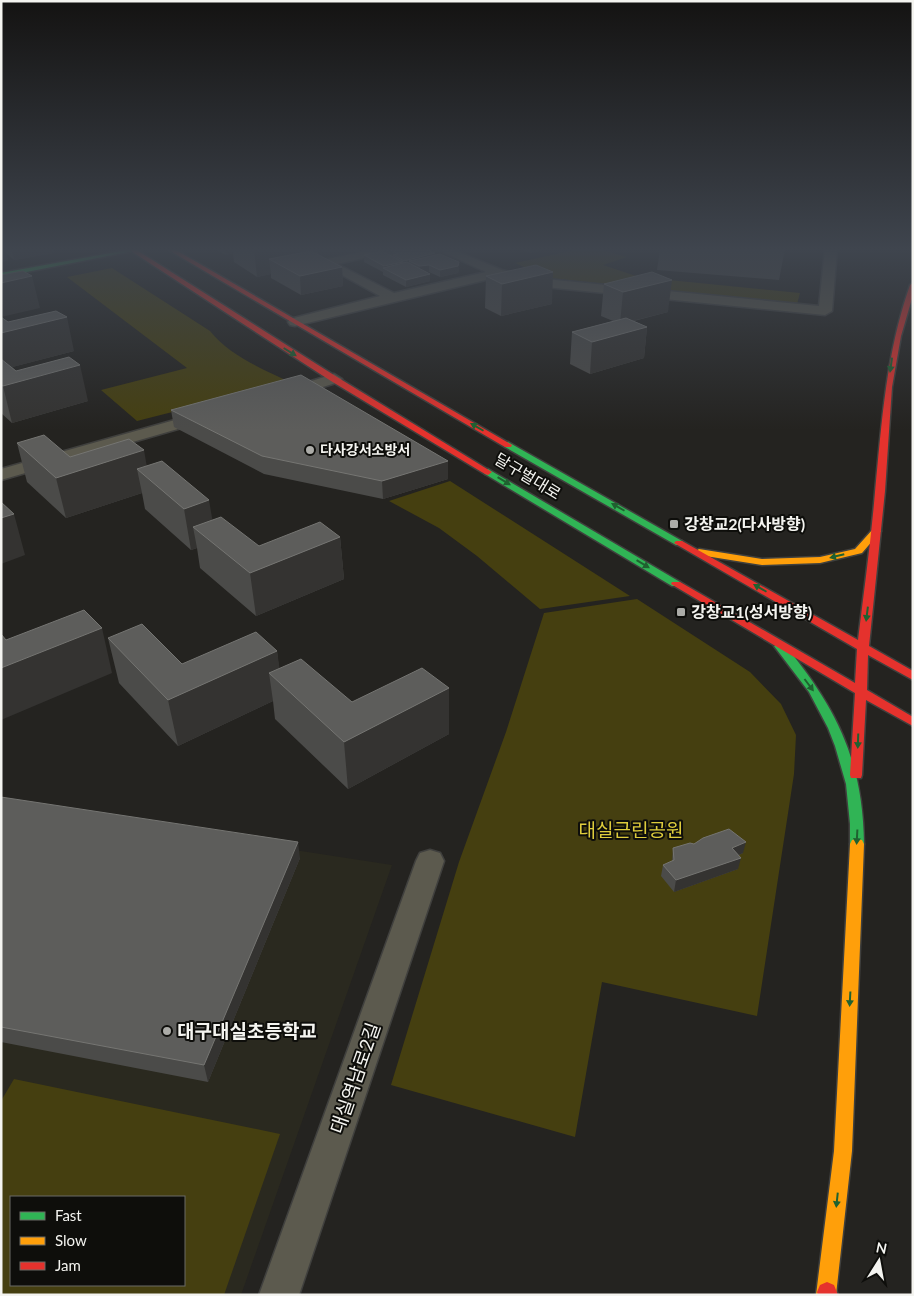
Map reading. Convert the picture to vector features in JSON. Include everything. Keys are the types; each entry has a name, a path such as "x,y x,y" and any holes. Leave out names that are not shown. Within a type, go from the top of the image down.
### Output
{"main road":[{"name":"달구벌대로","path":"223,309 334,379 780,646 913,722"},
{"name":"달구벌대로","path":"274,309 913,676"},
{"path":"827,1294 843,1151 858,814 856,792 863,647 876,531 887,399 896,329 904,309"},
{"path":"699,552 762,562 820,560 858,551 876,531"},
{"path":"780,646 819,697 842,750 856,792"}],"street":[{"path":"295,322 344,309"},
{"path":"801,309 825,312 825,309"},
{"path":"273,397 334,379"},
{"path":"1,475 217,413"},
{"name":"대실역남로2길","path":"280,1295 430,861"}],"shaded area":[{"name":"대구대실초등학교","path":"1,805 392,865 241,1295 1,1295"}],"green space":[{"path":"110,309 177,309 210,331 236,354 290,382 137,421 101,390 187,368"},
{"path":"450,481 630,596 540,609 477,556 439,528 389,501"},
{"name":"대실근린공원","path":"637,599 750,672 781,704 796,735 794,774 757,1016 602,982 575,1137 391,1085 459,862 506,732 544,613"},
{"path":"14,1079 280,1134 224,1295 1,1295 1,1101"}],"building":[{"path":"56,311 67,317 1,333 1,317 8,322"},
{"path":"626,318 647,327 592,342 572,332"},
{"path":"69,357 80,365 1,385 1,359 16,371"},
{"name":"다사강서소방서","path":"301,375 448,461 382,481 262,456 171,410"},
{"path":"44,435 70,457 129,439 144,450 56,478 17,443"},
{"path":"162,461 209,500 184,509 137,469"},
{"path":"1,502 14,514 1,518"},
{"path":"221,517 259,546 320,522 340,537 250,573 193,527"},
{"path":"84,610 102,628 1,668 1,634 6,640"},
{"path":"142,624 182,664 256,632 277,651 168,700 108,638"},
{"path":"301,659 352,702 422,668 449,688 344,742 269,673"},
{"path":"1,797 298,842 204,1065 1,1027"},
{"path":"729,829 746,842 732,848 741,858 676,880 663,865 674,860 673,848 690,843 694,844 703,838"}],"traffic: fast":[{"path":"508,445 679,543"},
{"path":"488,472 676,584"},
{"path":"780,646 815,692 842,746 852,784 857,824 857,844"}],"traffic: slow":[{"path":"699,552 762,562 820,560 858,551 876,531"},
{"path":"826,1295 843,1151 857,844"}],"traffic: jam":[{"path":"225,309 334,379 488,472"},
{"path":"274,309 508,445"},
{"path":"863,647 892,361 904,309"},
{"path":"679,543 913,676"},
{"path":"676,584 913,722"},
{"path":"856,775 863,647"}],"place":[{"name":"다사강서소방서","path":"310,450"},
{"name":"강창교2(다사방향)","path":"674,524"},
{"name":"강창교1(성서방향)","path":"681,612"},
{"name":"대구대실초등학교","path":"167,1031"}]}
